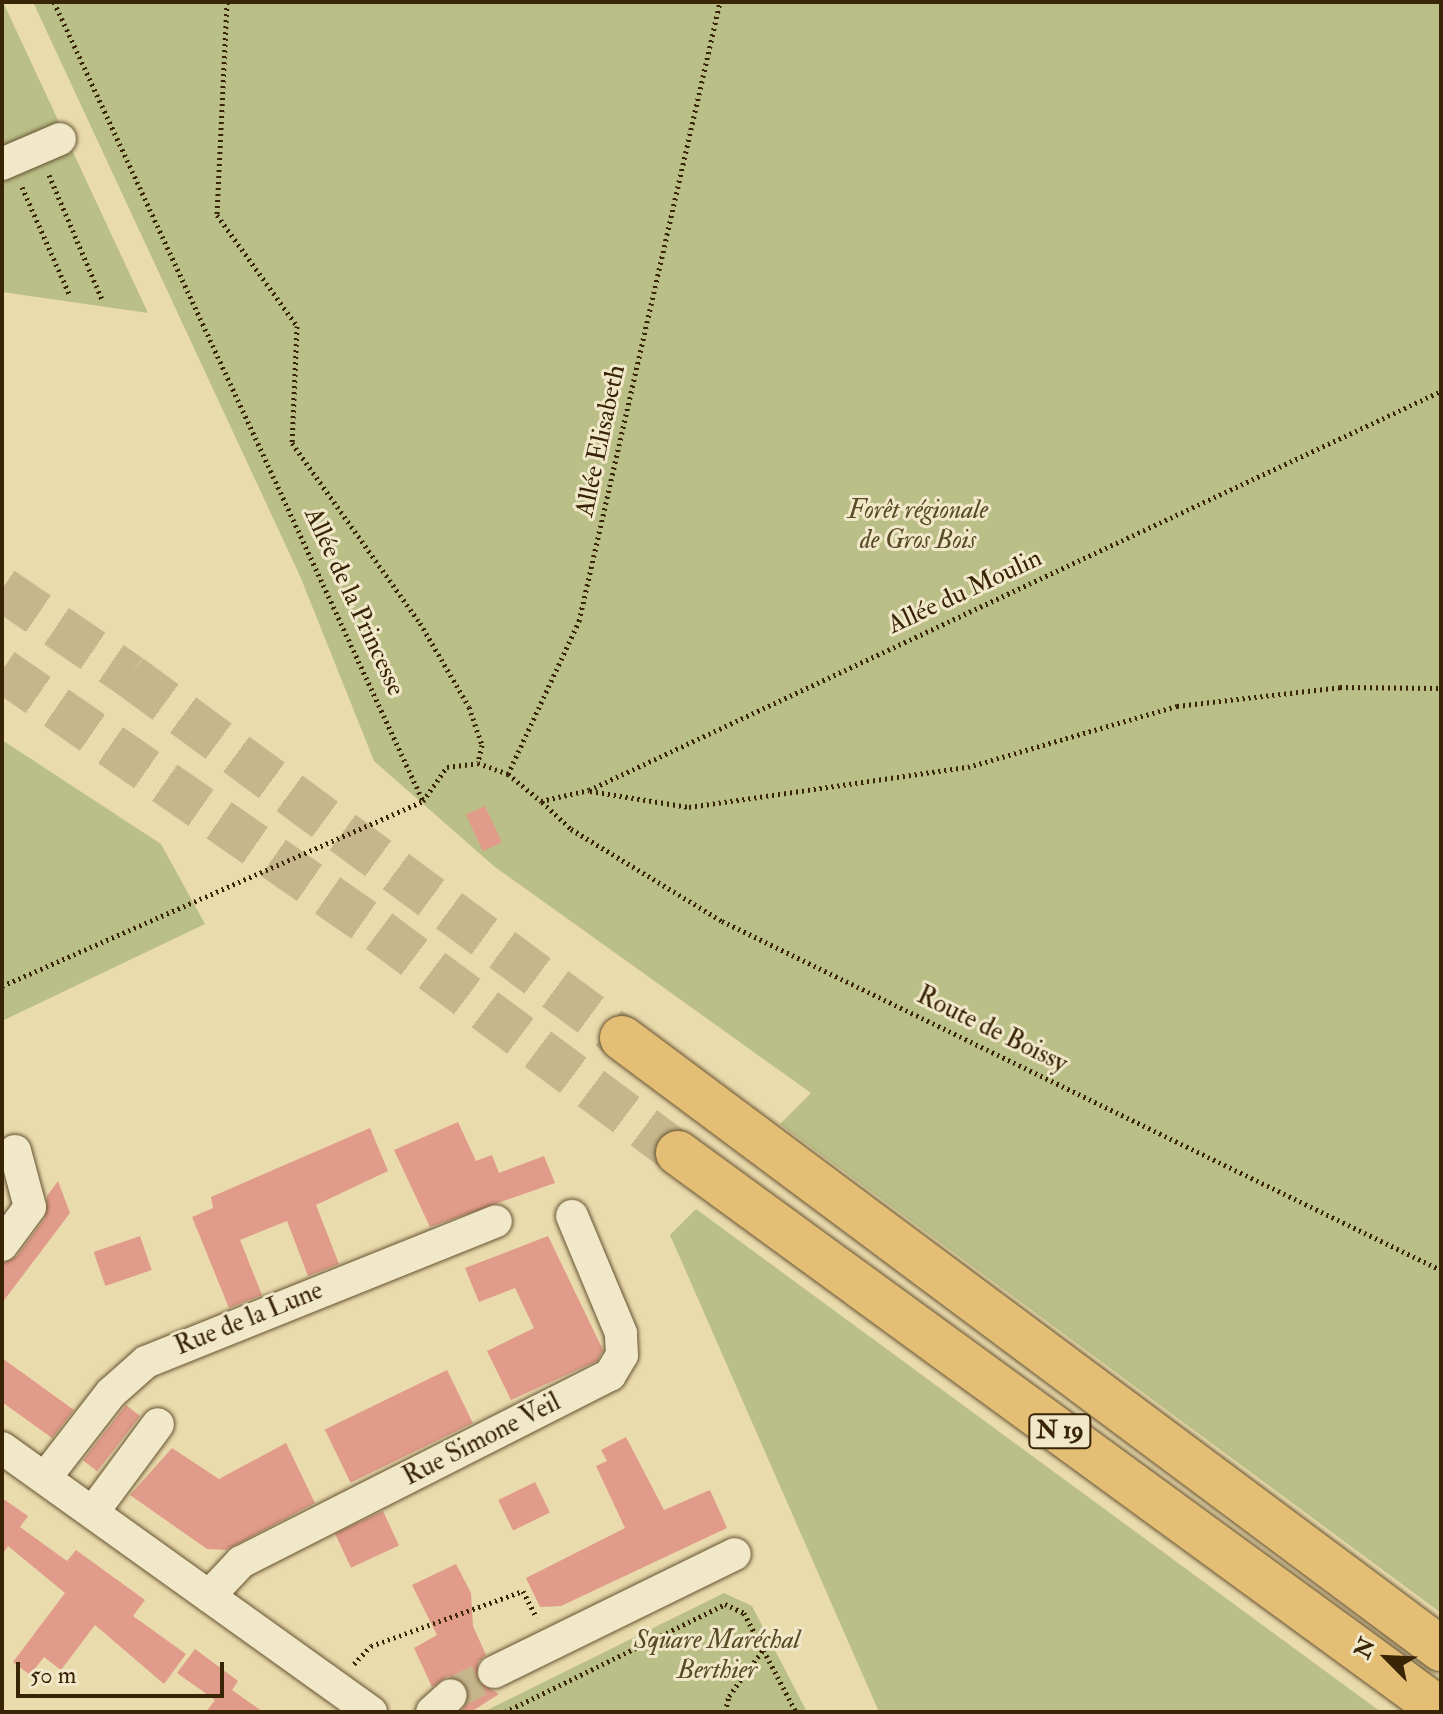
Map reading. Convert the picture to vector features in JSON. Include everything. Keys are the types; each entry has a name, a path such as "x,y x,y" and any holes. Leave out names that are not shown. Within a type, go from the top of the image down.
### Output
{"highway":[{"name":"N 19","path":"622,1038 1441,1649"},
{"name":"N 19","path":"678,1153 1441,1710"}],"street":[{"path":"2,1245 30,1207 15,1151"},
{"name":"Rue Simone Veil","path":"209,1596 241,1562 610,1375 622,1355 621,1333 572,1216"},
{"name":"Rue de la Lune","path":"45,1478 111,1393 146,1362 496,1221"},
{"path":"93,1512 158,1424"},
{"path":"2,1448 371,1712"},
{"path":"494,1672 549,1641 735,1554"}],"path":[{"name":"Allée de la Princesse","path":"54,2 423,801"},
{"path":"227,2 217,215 297,326 292,443 420,623 469,707 482,745 478,763"},
{"name":"Allée Elisabeth","path":"508,774 579,621 720,2"},
{"path":"28,153 70,296"},
{"path":"28,153 102,299"},
{"name":"Allée du Moulin","path":"541,801 589,790 1441,391"},
{"path":"589,790 689,807 968,767 1177,706 1340,687 1441,688"},
{"path":"2,986 423,801 447,767 478,763 508,774 541,801"},
{"name":"Route de Boissy","path":"541,801 571,829 722,921 1441,1270"},
{"path":"335,1687 371,1646 523,1591 549,1641"},
{"path":"505,1712 725,1604 744,1613 796,1712"},
{"path":"725,1712 729,1696 763,1650"}],"green space":[{"path":"3,2 148,313 2,292"},
{"name":"Forêt régionale de Gros Bois","path":"33,2 1441,2 1441,1613 780,1124 811,1093 495,867 374,761 300,576"},
{"path":"2,740 161,844 205,924 2,1021"},
{"path":"696,1209 1381,1712 879,1712 670,1235"},
{"name":"Square Maréchal Berthier","path":"724,1593 752,1606 807,1712 483,1712"}],"building":[{"path":"485,806 502,842 483,851 466,815"},
{"path":"458,1122 476,1161 492,1155 499,1173 544,1156 555,1183 430,1227 394,1150"},
{"path":"370,1128 388,1171 316,1205 339,1264 308,1276 287,1221 240,1240 262,1295 229,1308 192,1217 213,1208 211,1197"},
{"path":"58,1181 70,1213 2,1303 2,1264 17,1256 45,1218 47,1196"},
{"path":"140,1236 152,1270 105,1286 94,1252"},
{"path":"548,1236 603,1350 597,1361 511,1400 487,1351 534,1328 515,1288 479,1302 465,1268"},
{"path":"2,1358 74,1410 52,1438 2,1402"},
{"path":"447,1370 473,1423 351,1483 325,1430"},
{"path":"126,1405 140,1416 97,1471 83,1460"},
{"path":"626,1437 664,1510 710,1490 727,1528 561,1606 540,1607 526,1578 625,1528 596,1466 607,1461 601,1450"},
{"path":"286,1443 315,1503 226,1550 207,1549 130,1495 172,1448 219,1479"},
{"path":"535,1482 550,1513 513,1531 498,1500"},
{"path":"2,1498 28,1516 20,1527 67,1561 76,1550 145,1600 133,1616 186,1654 164,1684 95,1625 61,1670 44,1657 30,1675 13,1662 65,1593 8,1546 2,1555"},
{"path":"383,1511 399,1545 351,1568 335,1533"},
{"path":"456,1564 471,1593 473,1626 486,1655 478,1662 477,1680 499,1694 471,1712 462,1710 469,1700 466,1683 448,1676 432,1687 414,1648 437,1635 412,1585"},
{"path":"195,1649 238,1681 232,1690 263,1712 206,1712 215,1700 177,1673"}],"tunnel":[{"path":"2,589 130,676 622,1038"},
{"path":"2,670 379,931 678,1153"},
{"path":"451,1695 494,1672"}]}
